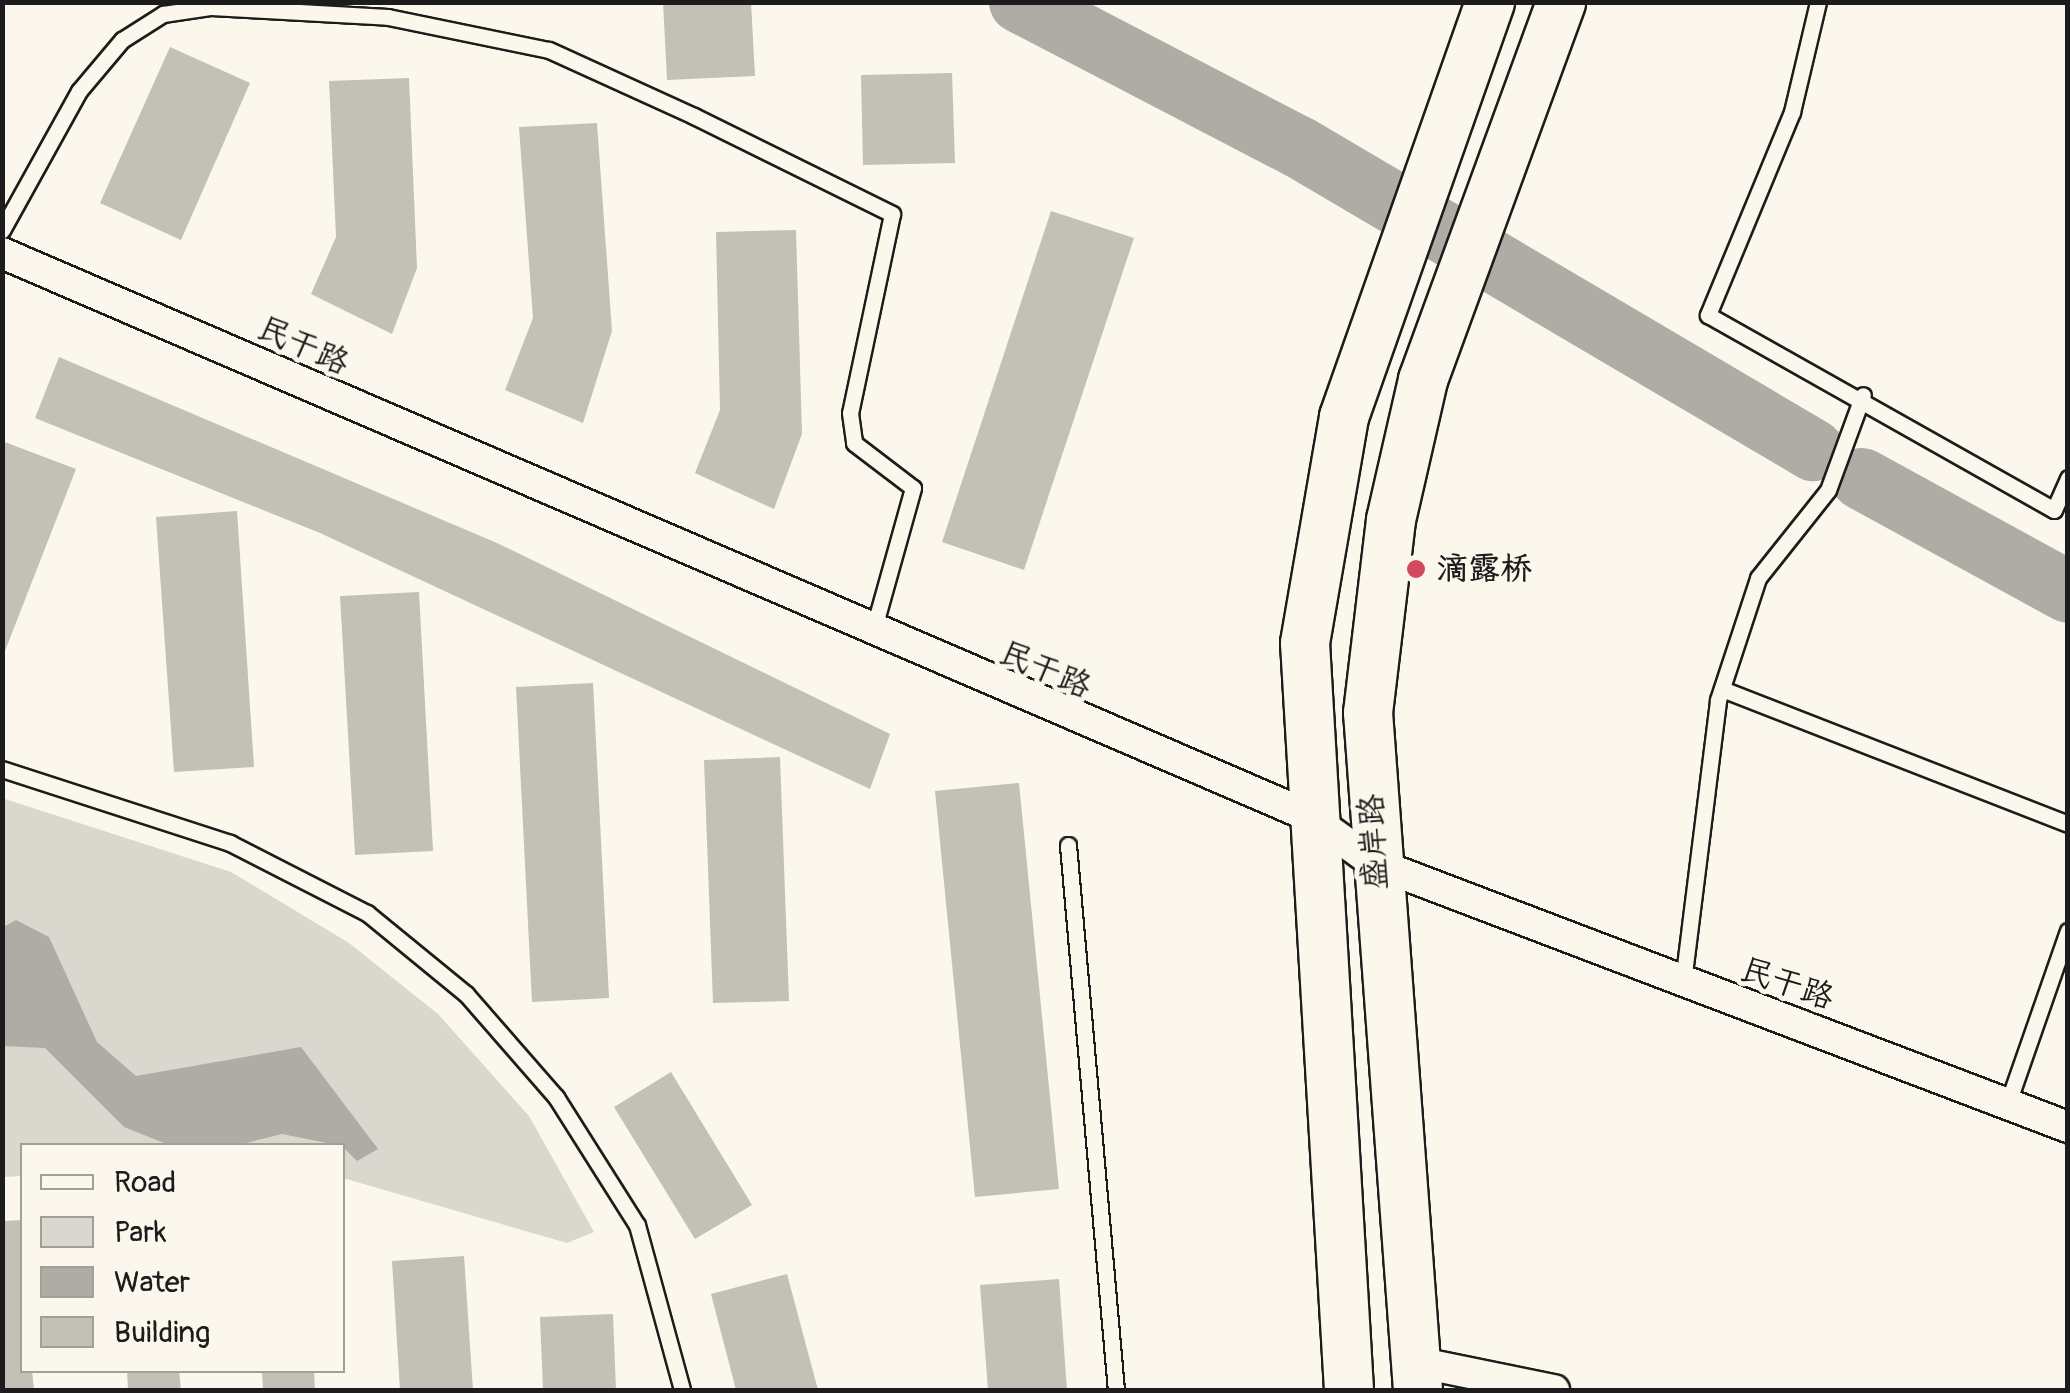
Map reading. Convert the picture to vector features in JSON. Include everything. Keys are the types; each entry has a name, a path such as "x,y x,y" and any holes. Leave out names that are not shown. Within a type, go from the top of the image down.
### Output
{"main road":[{"path":"1348,1390 1309,816 1304,643 1344,417 1490,2"},
{"name":"盛岸路","path":"1417,1376 1374,863 1368,712 1390,520 1481,205 1561,2"}],"street":[{"name":"民干路","path":"2,253 872,635 1309,816 1374,863 1683,984 2009,1100 2068,1127"},
{"path":"1417,1376 1554,1390"}],"lane":[{"path":"1818,2 1792,112 1708,315 1863,395 2054,510 2068,478"},
{"path":"2,230 79,91 122,40 162,14 210,7 388,18 550,50 694,116 892,214 850,413 854,442 913,488 872,635"},
{"path":"1683,984 1722,689 1758,578 1828,490 1863,395"},
{"path":"1722,689 2068,824"},
{"path":"2,769 230,843 367,913 466,994 556,1096 637,1225 682,1390"},
{"path":"1068,845 1116,1390"},
{"path":"2009,1100 2068,931"}],"green space":[{"path":"2,798 231,872 349,943 438,1014 529,1116 594,1232 567,1243 345,1179 345,1143 20,1143 20,1176 3,1177"}],"water":[{"path":"16,920 49,937 97,1042 136,1076 301,1047 378,1149 357,1161 345,1149 345,1143 282,1134 246,1143 164,1143 124,1127 45,1048 3,1046 3,927"}],"building":[{"path":"663,2 751,2 755,76 667,80"},
{"path":"170,47 250,83 181,240 100,203"},
{"path":"952,73 955,163 863,165 861,75"},
{"path":"409,78 417,268 392,334 311,294 336,237 329,81"},
{"path":"597,123 612,331 583,423 505,390 533,318 519,127"},
{"path":"1051,211 1134,238 1024,570 942,542"},
{"path":"796,230 802,434 774,509 695,473 720,410 716,232"},
{"path":"59,357 497,543 890,734 870,789 320,533 35,418"},
{"path":"2,441 76,469 3,656 2,656"},
{"path":"237,511 254,767 174,772 156,517"},
{"path":"419,592 433,851 355,855 340,596"},
{"path":"593,683 609,998 532,1002 516,687"},
{"path":"780,757 789,1001 713,1003 704,760"},
{"path":"1019,783 1059,1189 975,1197 935,791"},
{"path":"671,1072 752,1205 695,1239 614,1107"},
{"path":"20,1220 20,1373 32,1373 34,1390 2,1390 2,1221"},
{"path":"464,1256 473,1390 400,1390 392,1261"},
{"path":"787,1274 818,1390 736,1390 711,1294"},
{"path":"1059,1279 1067,1390 988,1390 980,1285"},
{"path":"613,1314 616,1390 543,1390 540,1317"},
{"path":"127,1373 179,1373 181,1390 128,1390"},
{"path":"262,1373 314,1373 315,1390 263,1390"}],"waterway":[{"path":"1020,2 1299,147 1813,450"},
{"path":"1862,479 2068,592"}],"place":[{"name":"滴露桥","path":"1416,569"}]}
